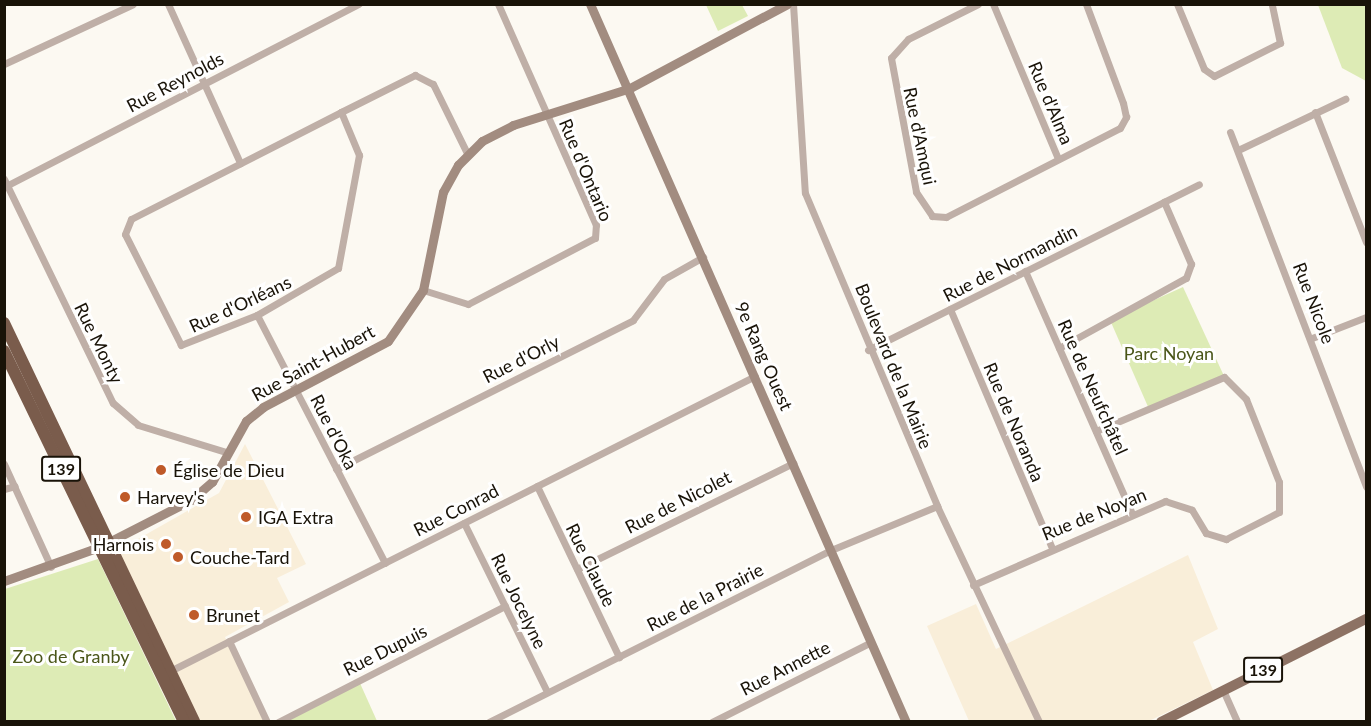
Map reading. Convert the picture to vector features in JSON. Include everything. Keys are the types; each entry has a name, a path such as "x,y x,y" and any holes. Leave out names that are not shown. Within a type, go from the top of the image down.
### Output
{"highway":[{"name":"139","path":"4,322 184,722"},
{"name":"139","path":"4,351 170,671 194,722"}],"main road":[{"name":"139","path":"1161,722 1366,619"}],"street":[{"path":"4,64 133,4"},
{"path":"168,4 240,163"},
{"name":"Rue Reynolds","path":"5,184 359,4"},
{"name":"Rue d'Ontario","path":"423,290 468,304 595,238 596,225 498,4"},
{"name":"9e Rang Ouest","path":"590,4 630,88 906,722"},
{"name":"Rue Saint-Hubert","path":"4,581 51,567 104,545 197,495 229,453 246,421 295,389 388,341 423,290 443,192 467,153 513,124 630,88 787,4"},
{"name":"Boulevard de la Mairie","path":"793,4 805,193 868,350 937,506 1039,722"},
{"name":"Rue d'Amqui","path":"978,4 908,39 891,58 920,204 932,216 946,217 1058,159"},
{"name":"Rue d'Alma","path":"993,4 1058,159 1120,128 1126,117 1086,4"},
{"path":"1177,4 1204,69 1214,76 1280,43 1272,4"},
{"name":"Rue d'Orléans","path":"341,112 359,155 342,261 321,283 257,315 181,345 125,234 131,219 341,112 423,75 433,84 467,153"},
{"path":"1238,150 1345,99"},
{"path":"1316,112 1366,242"},
{"name":"Rue Nicole","path":"1230,132 1312,338 1366,487"},
{"name":"Rue Monty","path":"5,184 113,404 138,425 229,453"},
{"name":"Rue de Normandin","path":"868,350 1199,184"},
{"path":"1059,348 1186,278 1191,264 1164,202"},
{"name":"Rue d'Orly","path":"336,468 633,320 664,279 703,257"},
{"name":"Rue de Neufchâtel","path":"1026,272 1132,514"},
{"name":"Rue de Noranda","path":"950,309 1051,546"},
{"name":"Rue d'Oka","path":"257,315 384,563"},
{"path":"1312,338 1366,317"},
{"name":"Rue Conrad","path":"170,671 755,376"},
{"name":"Rue de Noyan","path":"973,585 1051,546 1132,514 1178,502 1192,510 1206,533 1226,539 1274,516 1283,500 1246,399 1224,377 1096,432"},
{"name":"Rue de Nicolet","path":"577,569 793,463"},
{"path":"4,464 51,567"},
{"path":"4,489 15,486"},
{"name":"Rue Claude","path":"537,486 619,657"},
{"name":"Rue de la Prairie","path":"489,722 831,550 937,506"},
{"name":"Rue Jocelyne","path":"464,523 547,693"},
{"name":"Rue Dupuis","path":"278,722 505,606"},
{"path":"229,641 267,722"},
{"name":"Rue Annette","path":"712,722 871,642"},
{"path":"1223,690 1237,722"}],"shaded area":[{"path":"245,444 306,564 277,578 289,602 225,637 264,721 200,721 115,552 219,493"},
{"path":"1188,555 1218,629 1193,642 1213,690 1149,721 969,721 927,626 976,604 996,649"}],"green space":[{"path":"706,5 742,5 748,16 718,31"},
{"path":"1318,5 1366,5 1366,81 1342,68"},
{"name":"Parc Noyan","path":"1183,287 1224,376 1149,409 1110,320"},
{"name":"Zoo de Granby","path":"98,559 176,721 5,721 5,589"},
{"path":"359,681 377,721 277,722"}],"place":[{"name":"Église de Dieu","path":"161,470"},
{"name":"Harvey's","path":"125,497"},
{"name":"IGA Extra","path":"246,517"},
{"name":"Harnois","path":"166,544"},
{"name":"Couche-Tard","path":"178,557"},
{"name":"Brunet","path":"194,615"}]}
